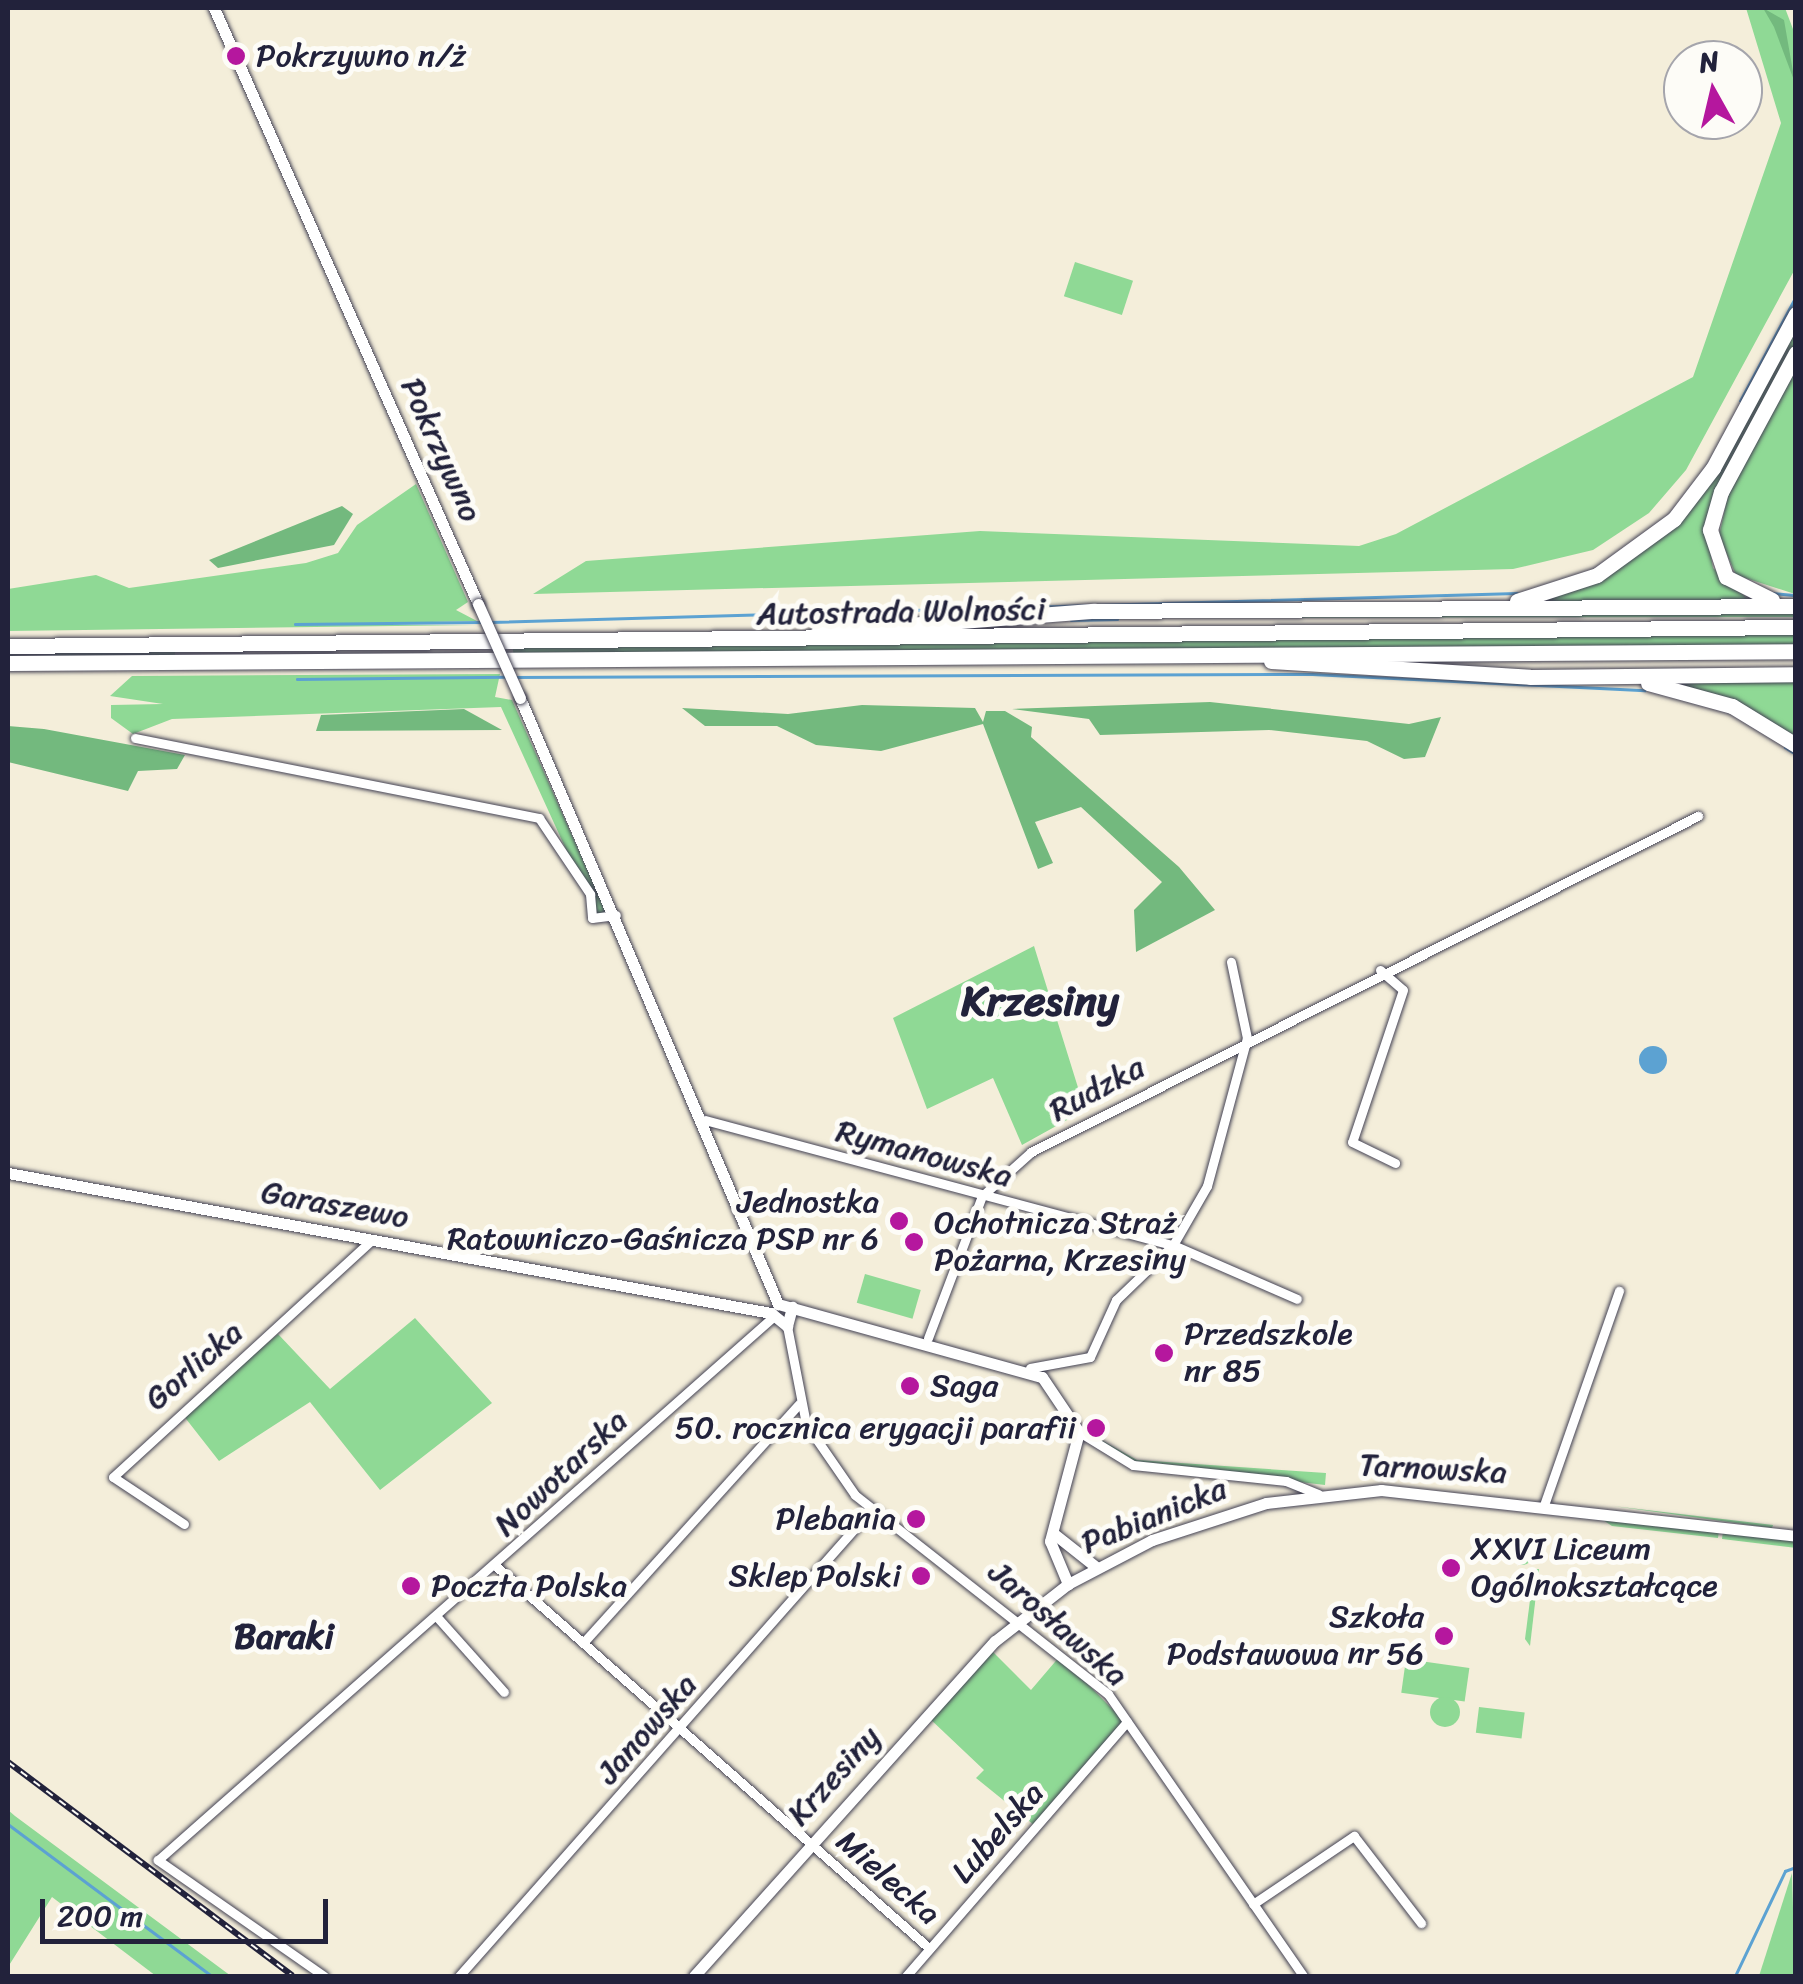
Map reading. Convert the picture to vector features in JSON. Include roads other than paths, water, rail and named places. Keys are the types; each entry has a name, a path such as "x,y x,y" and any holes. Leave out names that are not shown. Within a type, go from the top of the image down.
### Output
{"highway":[{"path":"1458,608 1572,586 1657,535 1714,468 1796,314"},
{"path":"1796,353 1721,492 1710,536 1730,582 1796,604"},
{"path":"755,640 1046,612 1796,604"},
{"name":"Autostrada Wolności","path":"8,646 1796,627"},
{"name":"Autostrada Wolności","path":"8,663 1796,651"},
{"path":"1202,653 1584,677 1796,674"},
{"path":"1584,677 1713,699 1796,745"}],"street":[{"name":"Pokrzywno","path":"214,8 705,1120 774,1312"},
{"name":"Pokrzywno","path":"135,738 540,818 590,894 592,918 616,916"},
{"name":"Rudzka","path":"928,1338 982,1196 1032,1152 1380,970 1698,816"},
{"path":"774,1312 792,1308 928,1338 1030,1368 1090,1357 1116,1300 1173,1245 1206,1186 1247,1038 1231,962"},
{"path":"1380,970 1402,990 1352,1142 1395,1163"},
{"name":"Rymanowska","path":"705,1120 1173,1245 1297,1299"},
{"name":"Garaszewo","path":"8,1173 774,1312"},
{"name":"Gorlicka","path":"184,1524 113,1476 372,1240"},
{"path":"1544,1505 1620,1292"},
{"path":"787,1326 792,1308"},
{"path":"774,1312 787,1326"},
{"name":"Nowotarska","path":"324,1976 158,1860 497,1567 774,1312"},
{"name":"Jarosławska","path":"787,1326 799,1404 870,1511 1022,1617 1127,1722 1303,1976"},
{"path":"1030,1368 1079,1432 1053,1532 1068,1584"},
{"path":"584,1643 799,1404"},
{"name":"Tarnowska","path":"1079,1432 1133,1465 1286,1481 1319,1494 1428,1492 1796,1536"},
{"name":"Pabianicka","path":"1022,1617 1096,1568 1208,1519 1319,1494"},
{"name":"Janowska","path":"459,1976 870,1511"},
{"path":"1053,1532 1096,1568"},
{"name":"Mielecka","path":"497,1567 930,1949"},
{"name":"Krzesiny","path":"694,1976 810,1843 1022,1617"},
{"path":"438,1618 504,1692"},
{"name":"Lubelska","path":"906,1976 1127,1722"},
{"path":"1253,1904 1354,1836 1421,1924"}],"water":[{"path":"1653,1046 1663,1050 1667,1060 1663,1070 1653,1074 1643,1070 1639,1060 1643,1050"}],"waterway":[{"path":"1740,401 1796,296"},
{"path":"491,622 1517,593"},
{"path":"1772,593 1796,595"},
{"path":"1071,620 1117,619"},
{"path":"295,624 483,622"},
{"path":"513,677 1312,674 1645,690"},
{"path":"297,679 505,677"},
{"path":"1785,747 1796,754"},
{"path":"8,1824 212,1976"},
{"path":"1735,1976 1785,1871 1796,1867"}],"railway":[{"path":"8,1762 293,1976"}],"place":[{"name":"Pokrzywno n/ż","path":"236,56"},
{"name":"Jednostka Ratowniczo-Gaśnicza PSP nr 6","path":"899,1221"},
{"name":"Ochotnicza Straż Pożarna, Krzesiny","path":"914,1242"},
{"name":"Przedszkole nr 85","path":"1164,1353"},
{"name":"Saga","path":"910,1386"},
{"name":"50. rocznica erygacji parafii","path":"1096,1428"},
{"name":"Plebania","path":"916,1519"},
{"name":"XXVI Liceum Ogólnokształcące","path":"1451,1568"},
{"name":"Sklep Polski","path":"921,1576"},
{"name":"Poczta Polska","path":"411,1586"},
{"name":"Szkoła Podstawowa nr 56","path":"1444,1636"}],"district":[{"name":"Krzesiny","path":"1040,1001"},
{"name":"Baraki","path":"284,1636"}]}
